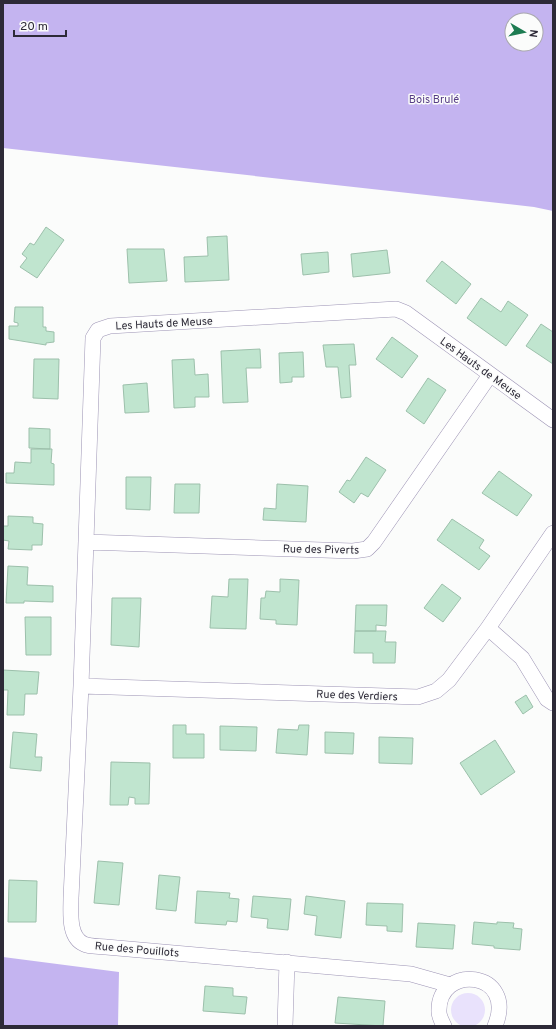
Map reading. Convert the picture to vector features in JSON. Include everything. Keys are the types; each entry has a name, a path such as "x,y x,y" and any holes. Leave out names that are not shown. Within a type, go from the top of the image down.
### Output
{"street":[{"name":"Les Hauts de Meuse","path":"81,686 92,353 93,338 98,330 110,326 396,309 406,313 490,376 553,420"},
{"name":"Rue des Piverts","path":"86,542 353,551 367,549 379,536 490,376"},
{"name":"Rue des Verdiers","path":"81,686 418,697 436,691 449,680 488,628 553,533"},
{"path":"488,628 522,658 547,699 553,703"},
{"name":"Rue des Pouillots","path":"81,686 71,923 76,936 84,944 411,974 450,985"},
{"path":"285,1026 287,962"},
{"path":"444,1026 439,1012 441,998 450,985 463,979 478,979 491,986 499,999 500,1013 496,1026"}],"shaded area":[{"path":"465,993 471,993 475,994 482,1000 485,1010 484,1017 478,1024 471,1027 465,1027 461,1026 454,1020 451,1013 451,1007 452,1003 458,996"}],"green space":[{"name":"Bois Brulé","path":"3,3 553,3 553,211 534,207 3,148"},
{"path":"3,957 119,972 118,1026 3,1026"}],"building":[{"path":"46,227 64,240 37,278 20,267 27,258 22,254 30,243 34,245"},
{"path":"227,236 229,280 185,282 184,257 208,256 207,237"},
{"path":"127,249 164,249 167,281 129,283"},
{"path":"387,250 390,273 353,277 351,254"},
{"path":"328,252 329,272 303,275 301,254"},
{"path":"442,261 471,284 456,304 426,281"},
{"path":"481,298 501,312 508,301 528,315 506,346 467,318"},
{"path":"15,307 43,307 43,327 46,327 46,331 54,332 54,342 46,343 46,345 9,339 9,326 18,326 18,323 14,322"},
{"path":"541,324 553,332 553,364 526,346"},
{"path":"392,337 418,356 402,378 376,359"},
{"path":"354,344 356,365 349,365 351,397 341,398 338,367 326,367 323,345"},
{"path":"260,349 261,368 246,368 248,402 223,403 221,351"},
{"path":"303,352 304,377 292,377 292,382 280,383 279,353"},
{"path":"34,359 59,359 58,399 33,398"},
{"path":"194,359 195,375 208,374 209,397 195,397 195,407 174,408 172,360"},
{"path":"428,378 446,390 424,424 406,411"},
{"path":"147,383 149,412 125,413 123,385"},
{"path":"29,428 50,429 50,449 29,448"},
{"path":"31,449 52,449 51,463 54,464 54,485 6,483 6,473 14,473 15,462 31,463"},
{"path":"366,457 386,470 368,497 361,493 354,503 339,492 347,480 350,481"},
{"path":"499,471 532,495 517,516 482,493"},
{"path":"126,477 151,477 150,510 126,509"},
{"path":"175,484 200,484 199,513 174,513"},
{"path":"277,484 308,486 306,522 263,520 264,508 276,509"},
{"path":"8,516 33,517 33,523 43,524 42,545 32,545 32,550 8,549 9,541 3,540 3,526 8,526"},
{"path":"452,519 484,540 479,548 490,556 479,570 437,540"},
{"path":"8,566 28,567 27,585 53,586 53,602 24,601 24,603 6,603"},
{"path":"229,579 248,579 246,629 210,628 212,596 228,597"},
{"path":"280,579 299,580 297,625 276,624 276,620 260,619 261,598 265,598 266,591 280,592"},
{"path":"442,584 461,598 443,622 424,608"},
{"path":"112,598 141,598 139,647 111,645"},
{"path":"356,605 387,605 386,626 376,625 376,631 355,631"},
{"path":"25,617 51,617 51,655 26,655"},
{"path":"355,631 386,631 385,642 396,642 395,663 373,663 373,653 354,653"},
{"path":"3,670 39,672 37,694 25,694 24,715 7,715 8,690 3,690"},
{"path":"526,695 533,707 523,714 515,702"},
{"path":"173,725 186,725 186,734 204,734 204,758 173,758"},
{"path":"299,725 309,725 307,755 276,753 278,729 298,730"},
{"path":"220,726 257,727 256,751 220,750"},
{"path":"13,732 37,734 35,757 42,757 41,771 10,768"},
{"path":"325,732 354,733 353,754 325,753"},
{"path":"379,737 413,738 412,764 379,763"},
{"path":"495,740 515,772 481,795 460,763"},
{"path":"111,762 150,763 149,804 135,804 135,798 129,797 128,805 110,805"},
{"path":"98,861 123,863 119,905 94,903"},
{"path":"159,875 180,877 176,911 156,909"},
{"path":"9,880 37,881 36,922 8,922"},
{"path":"197,891 230,893 229,898 239,899 237,922 227,921 226,925 195,923"},
{"path":"253,896 291,899 288,930 267,928 268,919 251,917"},
{"path":"306,896 345,901 341,938 315,935 317,916 304,914"},
{"path":"367,903 403,904 402,932 387,931 387,926 366,925"},
{"path":"474,922 497,924 497,922 514,923 513,928 522,929 520,950 494,948 494,946 472,944"},
{"path":"418,923 455,925 453,949 416,947"},
{"path":"205,986 233,988 233,996 247,997 245,1014 203,1011"},
{"path":"338,997 385,1001 383,1026 335,1023"}]}
